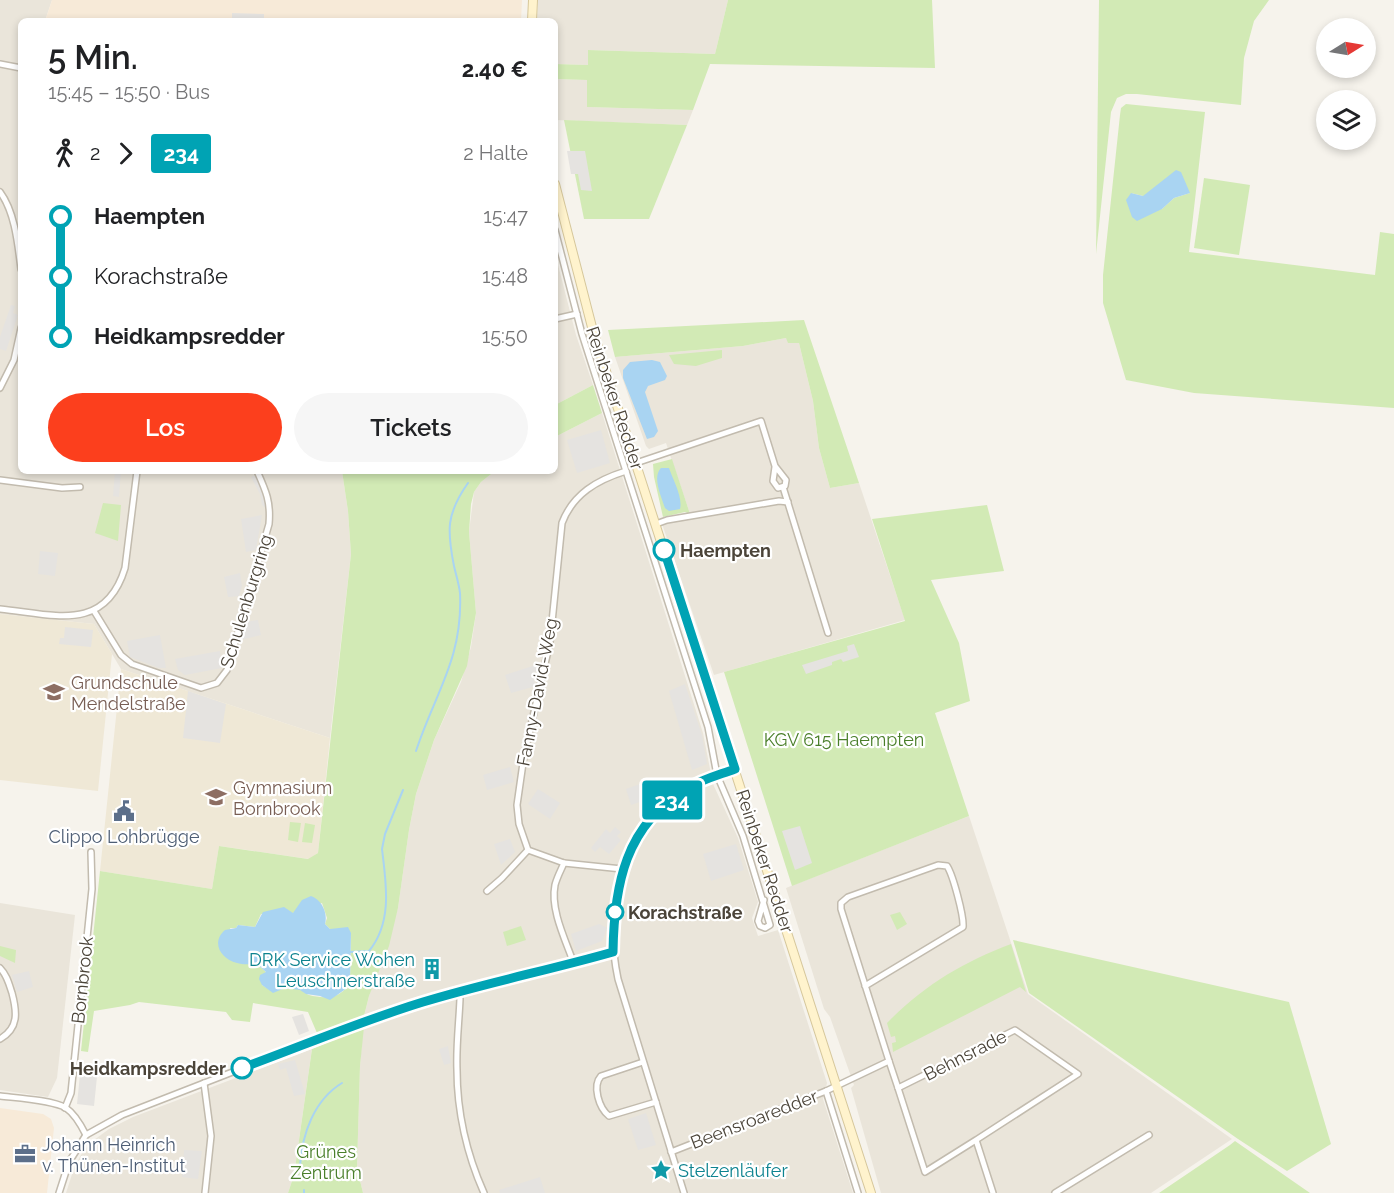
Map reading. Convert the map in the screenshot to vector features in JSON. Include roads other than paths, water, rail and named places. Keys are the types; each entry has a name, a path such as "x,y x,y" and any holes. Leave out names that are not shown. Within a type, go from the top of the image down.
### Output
{"main road":[{"path":"532,18 533,0"},
{"name":"Reinbeker Redder","path":"558,196 593,331 871,1193"}],"street":[{"path":"0,64 18,67"},
{"path":"0,192 12,222 18,253"},
{"name":"Reinbeker Redder","path":"558,241 577,314 708,727 717,775 743,836 764,900 770,925 765,928 760,926 758,921 764,900"},
{"path":"558,318 577,314"},
{"path":"0,388 14,360 18,342"},
{"path":"636,463 761,421 775,466 786,480 783,487 828,633"},
{"path":"775,466 773,481 778,488 783,487"},
{"name":"Fanny-David-Weg","path":"528,850 519,824 517,805 524,756 550,642 562,523 568,507 578,496 595,483 626,471"},
{"path":"0,609 72,617 94,611 110,598 122,580 127,559 137,474"},
{"name":"Schulenburgring","path":"94,611 122,655 132,664 201,688 220,681 226,670 269,524 268,495 258,474"},
{"path":"0,480 62,488 80,487"},
{"path":"656,524 667,520 768,502 785,500 788,502"},
{"path":"684,1193 618,979 613,952 614,918 622,869 639,833 654,816 688,788 735,769"},
{"path":"487,891 528,850 564,863 622,869"},
{"name":"Bornbrook","path":"65,1108 71,1093 91,900 91,852"},
{"path":"564,863 555,887 556,910 574,964"},
{"name":"Behnsrade","path":"865,986 963,927 953,883 946,866 938,866 848,897 842,901 841,909 865,986 925,1172 1078,1074 1015,1030 898,1088"},
{"path":"59,1193 69,1162 86,1135 122,1115 361,1022 458,993 613,952"},
{"path":"0,968 8,978 16,1015 10,1031 0,1039"},
{"path":"458,993 460,999 457,1070 464,1133 484,1193"},
{"path":"837,1086 889,1061"},
{"path":"643,1062 601,1076 596,1081 596,1088 604,1112 609,1116 656,1102"},
{"path":"204,1083 212,1136 205,1193"},
{"name":"Beensroaredder","path":"671,1152 837,1086"},
{"path":"826,1091 858,1193"},
{"path":"0,1096 40,1101 65,1108 82,1125 86,1135"},
{"path":"1055,1193 1149,1135"},
{"path":"976,1140 993,1193"}],"water":[{"path":"1176,170 1181,172 1190,193 1174,198 1162,209 1137,221 1132,217 1126,200 1131,193 1143,196"},
{"path":"652,360 660,362 667,376 665,380 648,386 645,392 658,431 654,437 647,439 623,378 623,370 630,362"},
{"path":"661,468 669,468 679,494 680,509 669,511 665,508 657,481"},
{"path":"311,896 323,907 326,916 325,924 330,929 348,927 351,933 350,982 347,988 330,1000 306,994 300,990 285,988 273,993 262,985 260,975 266,972 257,964 231,961 219,950 219,940 225,930 236,928 238,925 255,927 263,912 284,907 293,913 302,900"}],"waterway":[{"path":"416,751 446,675 457,637 460,593 452,554 450,523 456,504 468,483"},
{"path":"350,952 369,951 382,928 386,902 382,849 385,834 403,790"},
{"path":"300,1166 303,1142 311,1119 324,1099 342,1083"}],"place":[{"name":"Haempten","path":"664,550"},
{"name":"Grundschule Mendelstraße","path":"54,692"},
{"name":"Gymnasium Bornbrook","path":"216,797"},
{"name":"Clippo Lohbrügge","path":"124,811"},
{"name":"Korachstraße","path":"615,912"},
{"name":"DRK Service Wohen Leuschnerstraße","path":"432,969"},
{"name":"Heidkampsredder","path":"242,1068"},
{"name":"Johann Heinrich v. Thünen-Institut","path":"25,1154"},
{"name":"Stelzenläufer","path":"661,1170"}],"park label":[{"name":"KGV 615 Haempten","path":"844,739"},
{"name":"Grünes Zentrum","path":"326,1161"}]}
